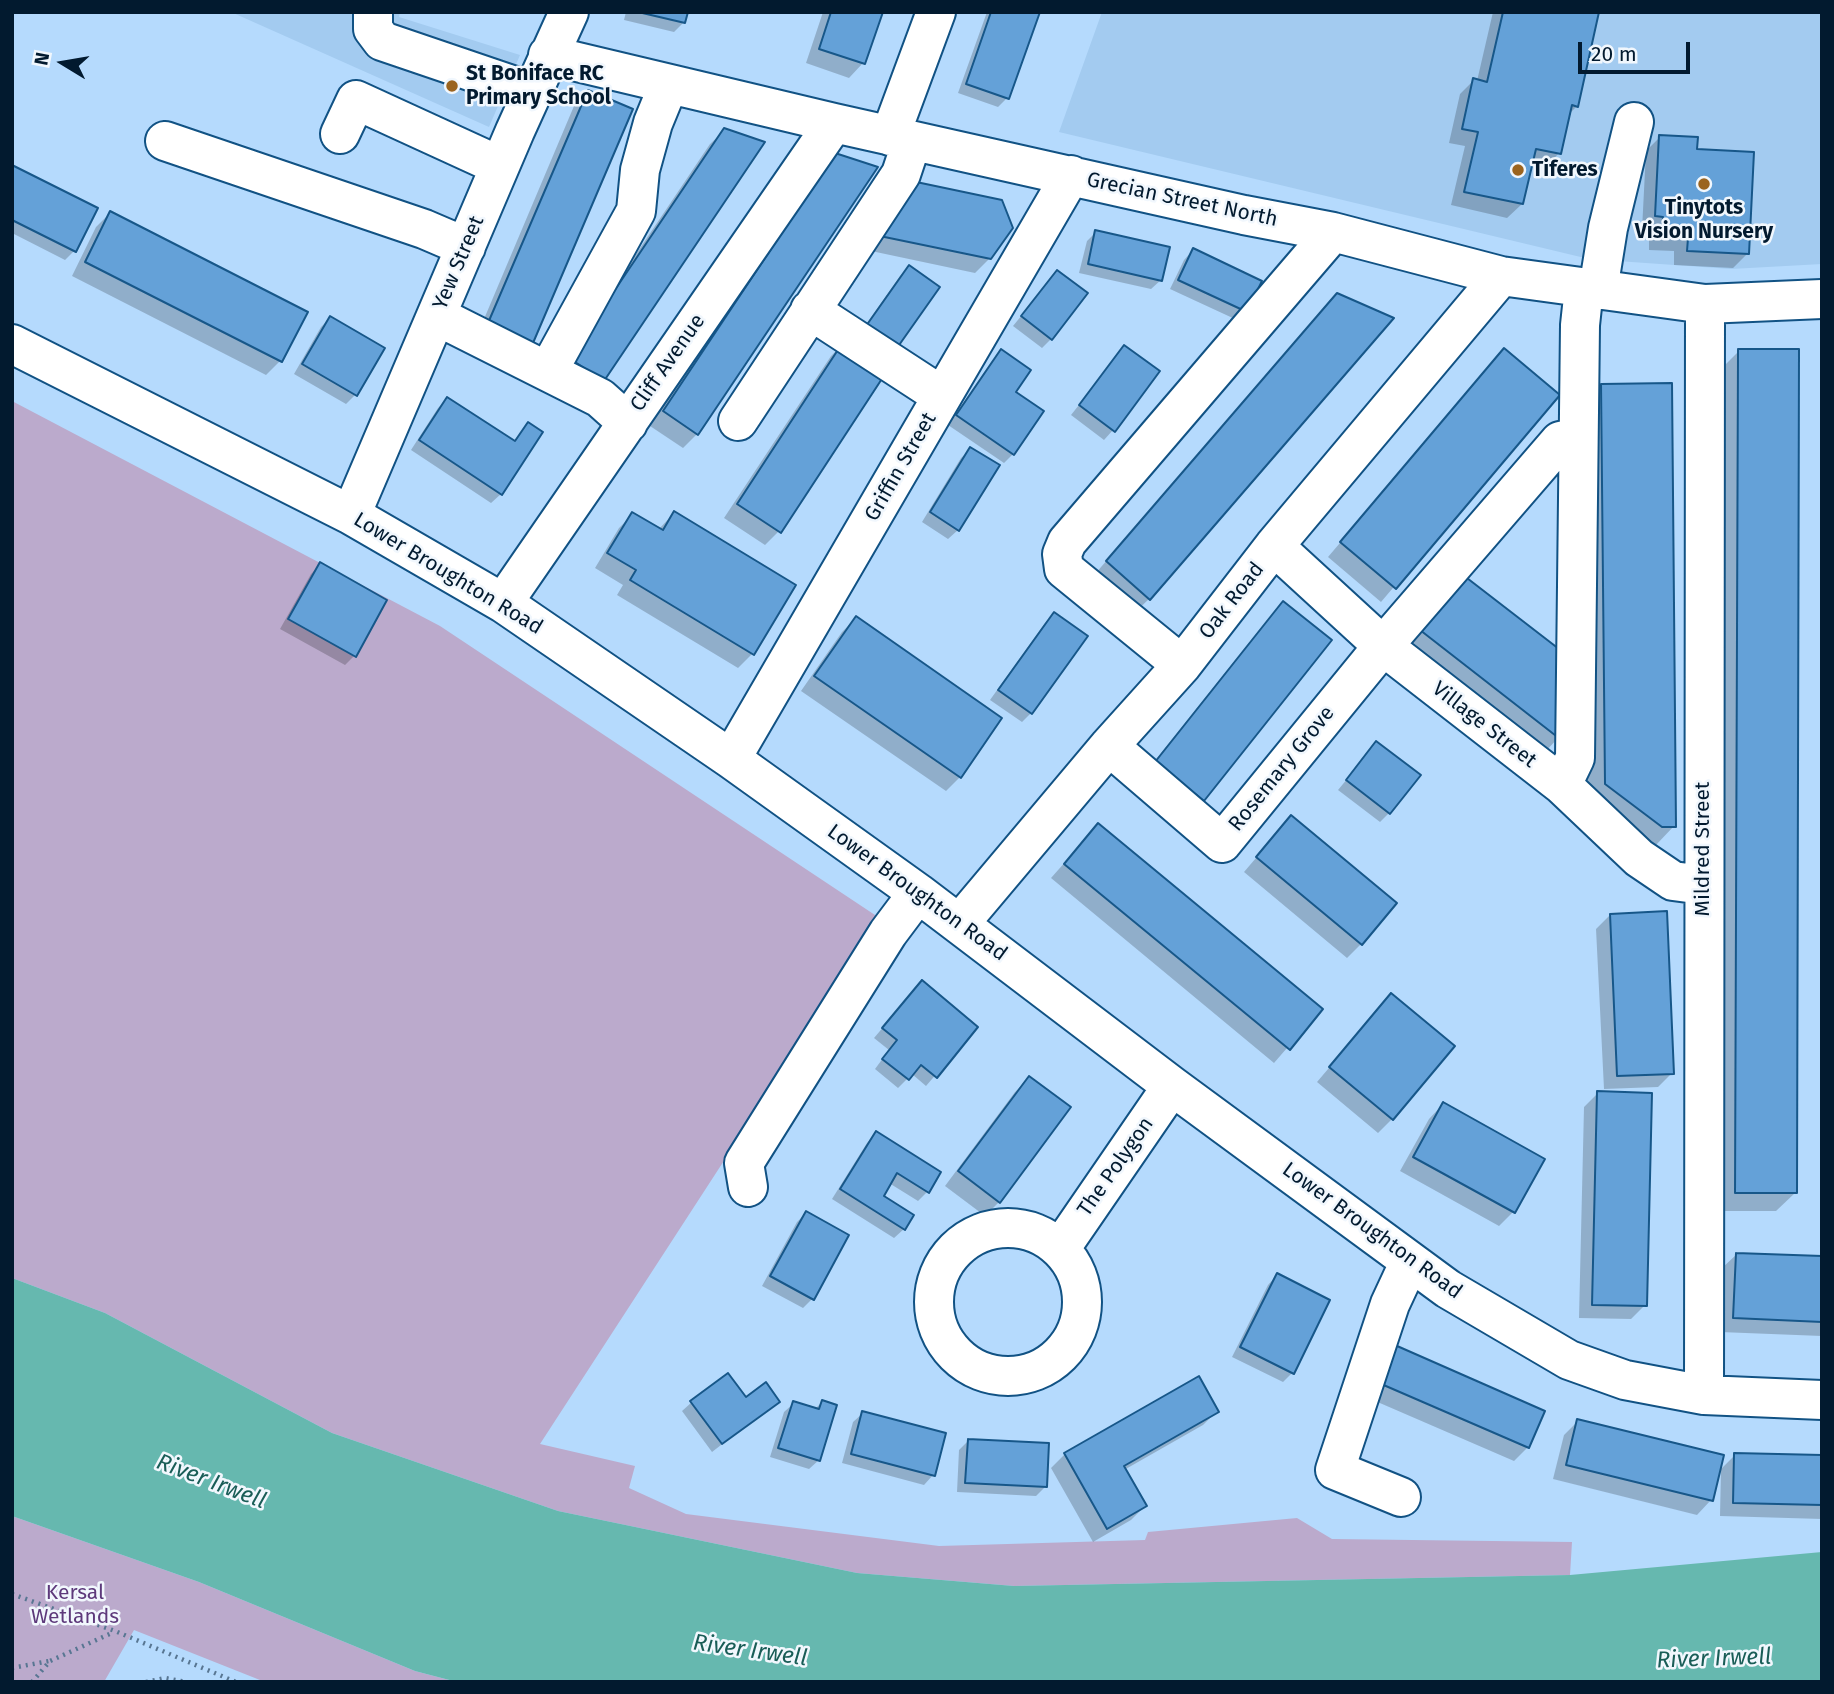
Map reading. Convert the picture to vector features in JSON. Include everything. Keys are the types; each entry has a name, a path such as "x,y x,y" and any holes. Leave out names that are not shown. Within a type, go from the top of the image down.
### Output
{"street":[{"path":"373,12 373,29 382,41 532,92"},
{"name":"Yew Street","path":"351,515 548,55 569,12"},
{"path":"737,421 901,174 901,138 936,12"},
{"name":"Grecian Street North","path":"548,55 834,124 1244,215 1333,232 1501,276 1705,304 1822,299"},
{"path":"548,371 636,211 640,170 653,123 669,84"},
{"path":"340,134 356,100 500,166"},
{"path":"1562,785 1575,758 1580,325 1608,228 1634,122"},
{"name":"Cliff Avenue","path":"503,603 834,124"},
{"path":"165,141 425,229 466,247"},
{"name":"Griffin Street","path":"732,759 1070,176"},
{"path":"1182,665 1064,569 1062,554 1067,542 1333,232"},
{"name":"Oak Road","path":"960,923 1109,746 1182,665 1274,547 1501,276"},
{"name":"Mildred Street","path":"1704,1395 1705,304"},
{"path":"810,310 942,396"},
{"path":"437,316 600,398 628,423"},
{"name":"Lower Broughton Road","path":"12,344 351,515 503,603 732,759 960,923 1172,1086 1448,1289 1569,1360 1625,1380 1704,1395 1822,1400"},
{"path":"1383,646 1560,442 1578,437"},
{"name":"Village Street","path":"1274,547 1383,646 1562,785 1639,858 1673,881 1703,885"},
{"name":"Rosemary Grove","path":"1109,746 1222,843 1383,646"},
{"path":"748,1187 744,1163 888,933 918,893"},
{"name":"The Polygon","path":"1060,1249 1172,1086"},
{"path":"1401,1497 1335,1470 1390,1304 1410,1261"}],"path":[{"path":"12,1594 115,1631 236,1682"},
{"path":"12,1668 50,1661 115,1631"},
{"path":"32,1682 50,1661"},
{"path":"146,1682 165,1678 186,1682"}],"shaded area":[{"name":"St Boniface RC Primary School","path":"231,12 400,12 399,17 520,55 489,127"},
{"name":"Tiferes","path":"1102,12 1822,12 1822,264 1731,269 1589,259 1059,132"}],"green space":[{"path":"12,401 440,626 881,919 540,1444 635,1466 629,1488 686,1514 939,1546 1145,1540 1148,1532 1297,1518 1332,1539 1572,1542 1570,1575 1014,1586 857,1573 558,1511 332,1433 105,1313 12,1278"},
{"name":"Kersal Wetlands","path":"12,1516 199,1582 415,1671 457,1682 265,1682 134,1630 104,1682 12,1682"}],"water":[{"name":"River Irwell","path":"12,1278 105,1313 332,1433 558,1511 857,1573 1014,1586 1570,1575 1822,1552 1822,1682 457,1682 415,1671 199,1582 12,1516"}],"building":[{"path":"638,12 688,12 685,23"},
{"path":"831,12 883,12 865,64 819,49"},
{"path":"991,12 1040,12 1009,99 966,84"},
{"path":"1503,12 1599,12 1578,107 1572,105 1561,154 1536,149 1523,204 1464,192 1478,132 1462,129 1473,78 1487,82"},
{"path":"588,90 633,109 533,343 488,323"},
{"path":"724,128 765,142 604,381 569,358"},
{"name":"Tinytots Vision Nursery","path":"1659,135 1698,137 1697,149 1754,152 1749,254 1687,251 1688,238 1662,236 1663,217 1655,216"},
{"path":"835,153 878,167 698,435 663,411"},
{"path":"12,165 98,208 76,252 12,220"},
{"path":"902,179 1002,200 1013,228 991,259 870,234"},
{"path":"110,211 308,312 282,362 85,262"},
{"path":"1095,230 1170,247 1162,281 1088,264"},
{"path":"1193,248 1262,281 1247,312 1178,280"},
{"path":"909,265 940,287 897,348 866,326"},
{"path":"1057,270 1088,293 1052,340 1021,316"},
{"path":"1337,293 1394,318 1150,600 1106,561"},
{"path":"330,316 385,348 357,396 302,364"},
{"path":"845,339 889,368 781,533 737,504"},
{"path":"1124,345 1160,371 1115,432 1079,405"},
{"path":"1504,348 1560,395 1396,589 1340,542"},
{"path":"1001,349 1031,370 1016,392 1044,411 1014,455 956,415"},
{"path":"1738,349 1799,349 1797,1193 1735,1193"},
{"path":"1672,383 1676,827 1662,827 1605,784 1601,384"},
{"path":"447,397 515,441 528,422 543,432 502,495 419,440"},
{"path":"970,447 1000,465 959,531 930,512"},
{"path":"674,511 796,585 754,655 630,580 636,570 607,553 632,512 663,530"},
{"path":"320,562 387,600 356,657 288,619"},
{"path":"1454,568 1559,649 1560,739 1411,623"},
{"path":"1283,601 1332,640 1204,801 1155,762"},
{"path":"1054,612 1088,636 1032,714 998,690"},
{"path":"856,616 1002,718 961,778 814,676"},
{"path":"1376,741 1421,775 1390,814 1346,780"},
{"path":"1291,815 1397,903 1362,945 1256,857"},
{"path":"1098,823 1323,1009 1290,1050 1064,864"},
{"path":"1667,911 1674,1074 1617,1076 1610,914"},
{"path":"922,980 978,1027 937,1078 921,1065 909,1080 882,1059 897,1040 882,1028"},
{"path":"1391,993 1455,1046 1393,1120 1329,1067"},
{"path":"1029,1076 1071,1107 1000,1203 958,1171"},
{"path":"1597,1091 1652,1093 1647,1306 1592,1305"},
{"path":"1443,1102 1545,1159 1515,1213 1413,1157"},
{"path":"876,1131 941,1172 929,1193 897,1173 884,1196 914,1215 905,1230 840,1189"},
{"path":"806,1211 849,1235 814,1300 770,1276"},
{"path":"1736,1253 1822,1256 1822,1322 1733,1318"},
{"path":"1277,1273 1330,1300 1294,1374 1240,1347"},
{"path":"1388,1342 1545,1411 1529,1448 1372,1380"},
{"path":"728,1373 746,1397 766,1382 780,1402 722,1444 690,1401"},
{"path":"1199,1376 1219,1412 1124,1466 1147,1506 1107,1529 1064,1453"},
{"path":"822,1400 837,1405 820,1461 778,1448 793,1401 819,1409"},
{"path":"862,1411 946,1433 935,1476 851,1454"},
{"path":"1577,1419 1724,1455 1713,1501 1566,1465"},
{"path":"968,1439 1049,1443 1047,1487 965,1483"},
{"path":"1734,1453 1822,1455 1822,1505 1733,1503"}],"place":[{"name":"St Boniface RC Primary School","path":"452,86"},
{"name":"Tiferes","path":"1518,170"},
{"name":"Tinytots Vision Nursery","path":"1704,184"}]}
